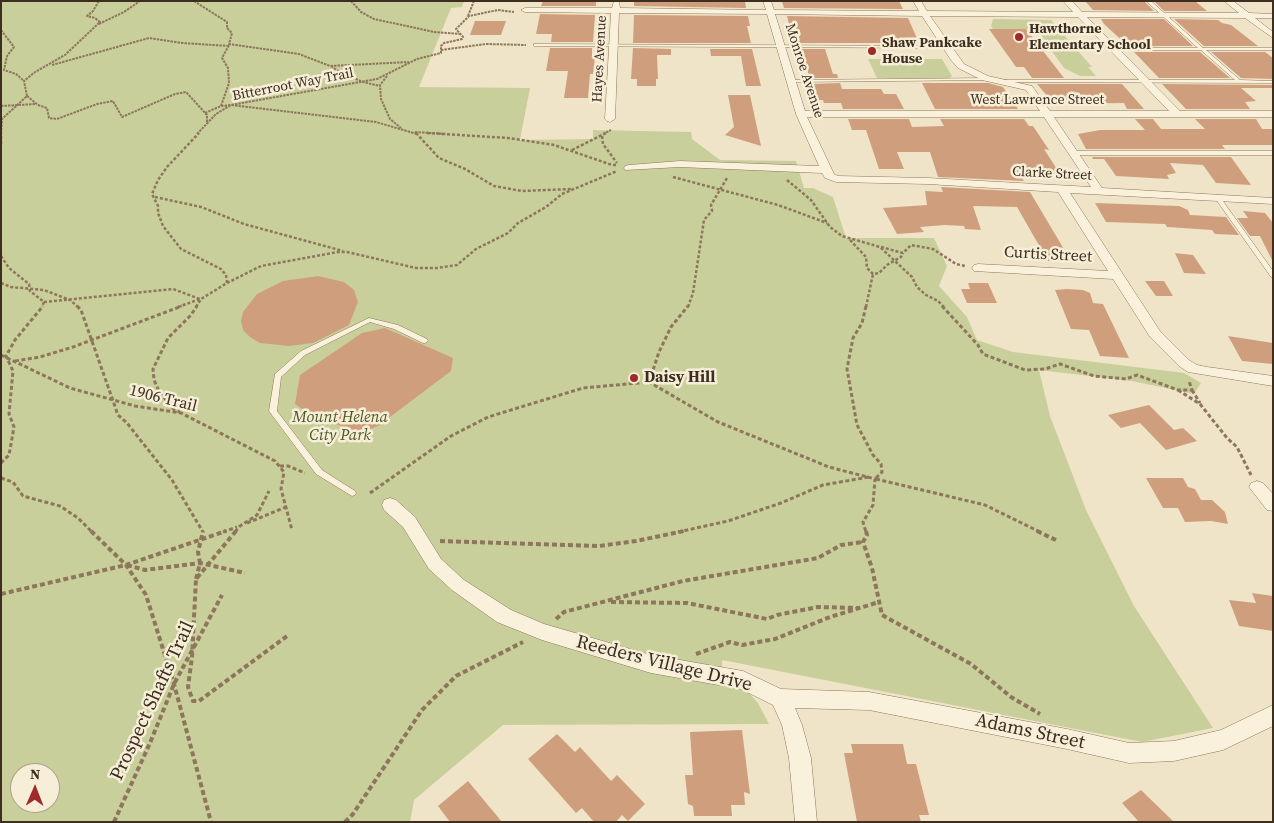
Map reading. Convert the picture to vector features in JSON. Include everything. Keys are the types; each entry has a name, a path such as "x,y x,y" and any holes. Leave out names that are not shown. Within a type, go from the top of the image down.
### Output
{"street":[{"name":"Hayes Avenue","path":"610,118 616,1"},
{"name":"Monroe Avenue","path":"767,1 801,114 828,173"},
{"path":"917,1 946,47 961,66 978,76 1029,88 1099,191"},
{"path":"1067,1 1177,114"},
{"path":"1228,1 1273,36"},
{"path":"525,10 1273,16"},
{"name":"West Lawrence Street","path":"801,114 1273,114"},
{"name":"Clarke Street","path":"624,167 680,164 739,166 828,173 836,179 928,182 1273,201"},
{"path":"1062,190 1155,334 1184,364 1193,369 1273,381"},
{"name":"Curtis Street","path":"978,268 1116,275"},
{"path":"1257,487 1273,505"},
{"name":"Reeders Village Drive","path":"390,505 409,522 435,564 458,584 504,616 542,632 652,664 743,680 780,698"},
{"path":"780,698 792,726 800,758 805,817"},
{"name":"Adams Street","path":"780,698 869,700 1128,753 1174,751 1224,740 1273,715"}],"lane":[{"path":"1148,1 1239,82"},
{"path":"536,45 946,47"},
{"path":"1114,48 1273,49"},
{"path":"791,81 1273,82"},
{"path":"1073,153 1273,153"},
{"path":"1218,198 1273,276"},
{"path":"352,494 319,472 273,411 278,376 303,354 369,320 396,327 425,341"}],"path":[{"path":"98,24 100,22 95,18 87,16 93,11 99,1"},
{"path":"24,81 34,72 65,55 98,24 124,12 140,1"},
{"path":"194,1 227,22 227,28 232,33 229,45 222,58 228,68 229,83 221,106 216,114"},
{"path":"351,1 361,12 374,19 434,32 460,34"},
{"path":"460,34 456,29 473,8 474,1"},
{"path":"464,20 477,13 498,10 511,12 525,10"},
{"path":"1,30 14,47 7,56 4,70 16,74 24,81 26,96 36,104 47,108 49,118 57,118 97,104 112,101 118,107 122,117 175,94 186,92 207,115 207,125"},
{"name":"Bitterroot Way Trail","path":"154,197 152,194 162,174 216,114 231,105 363,82 387,75 412,61 435,56 441,52 441,46 444,44 462,39 463,37 460,34"},
{"path":"44,67 149,38 182,43 229,45 299,54 363,82 380,86"},
{"path":"441,50 486,44 536,45"},
{"path":"330,66 378,65 412,61"},
{"path":"387,75 380,86 381,99 390,119 403,129"},
{"path":"1,144 2,117 26,96"},
{"path":"1,106 36,104"},
{"path":"205,113 221,106 231,105 376,122 415,132 508,138 554,146 612,165 624,167"},
{"path":"571,151 602,136 617,125 610,118"},
{"path":"415,132 439,158 465,169 494,186 522,191 574,188"},
{"path":"602,136 603,144 624,167"},
{"path":"650,382 659,352 671,326 687,310 693,292 704,220 712,211 711,205 717,197 719,188 739,166"},
{"path":"154,197 201,208 244,224 348,252 416,268 437,268 457,265 476,249 508,233 528,217 574,188 624,167"},
{"path":"615,172 624,167"},
{"path":"767,168 795,186 811,200 828,224 842,236 903,253"},
{"path":"671,177 719,188 778,205 828,224"},
{"path":"154,197 163,226 176,244 181,249 221,270 226,275 227,283"},
{"path":"848,238 866,257 867,268 873,274"},
{"path":"873,274 879,273 911,245 933,250 956,264 978,268"},
{"path":"880,247 912,277 917,287 926,296 938,301 978,344 983,354 988,357 1025,370 1045,369 1060,364 1094,376 1126,379 1137,375 1178,390 1200,404"},
{"path":"15,361 40,357 106,336 201,299 227,283 262,266 319,255 348,252"},
{"path":"1,256 10,268 28,284 30,291 44,302 174,288 201,299"},
{"path":"873,274 862,323 853,338 847,369 858,425 873,455 881,464 882,472 875,478 873,504 863,522 866,535 863,542 872,568 882,615 971,664 1011,697 1045,718 1057,737"},
{"path":"1,283 12,287 44,290 70,300 81,310 118,415 127,423 172,480 203,531 198,552 200,563 196,580 188,688 194,701 199,701 287,636"},
{"path":"181,413 172,407 158,389 154,380 153,369 168,338 191,315 201,299"},
{"path":"1,463 9,455 14,427 9,414 13,371 6,356 15,340 33,320 44,302"},
{"name":"1906 Trail","path":"1,355 70,388 135,406 181,413 275,460 284,472 281,489 292,530"},
{"path":"1193,369 1188,375 1192,390 1200,404 1227,438 1237,447 1257,487"},
{"path":"370,493 451,436 488,417 583,388 650,382 718,422 829,467 985,504 1058,541"},
{"path":"1178,390 1192,390"},
{"path":"422,541 591,546 636,541 728,521 781,503 823,485 870,477"},
{"path":"1,478 13,482 23,496 60,506 78,518 126,565 146,595 174,684 211,822"},
{"path":"196,580 240,526 257,515 269,491"},
{"path":"1,594 126,565 240,526 286,507"},
{"path":"126,565 145,570 200,563 245,573"},
{"name":"Prospect Shafts Trail","path":"114,822 150,743 174,684 222,595"},
{"path":"606,602 687,603 767,619 818,607 860,608"},
{"path":"668,667 701,651 730,642 742,645 775,638 879,602"}],"green space":[{"name":"Mount Helena City Park","path":"1,1 464,1 462,7 451,8 419,87 530,88 520,140 593,139 593,130 691,132 692,139 720,160 796,161 804,188 813,188 833,197 846,238 934,238 947,266 939,286 967,317 977,340 1013,352 1184,373 1201,383 1194,394 1132,381 1039,370 1050,416 1086,510 1134,606 1213,728 1142,742 722,660 723,678 741,686 750,694 758,703 769,724 503,725 414,800 410,822 1,822"},
{"path":"993,19 1051,20 1092,67 1088,67 1096,76 1080,76 1064,68 1039,33 1035,33 1032,29 993,29 991,26"},
{"path":"868,59 942,59 952,76 948,79 877,78"}],"building":[{"path":"543,1 596,1 596,6 541,6"},
{"path":"634,1 745,1 746,8 634,6"},
{"path":"782,1 899,1 903,9 784,8"},
{"path":"1085,1 1144,1 1154,11 1093,10"},
{"path":"1154,1 1195,1 1207,11 1164,11"},
{"path":"540,14 595,15 593,42 551,42 552,34 536,34"},
{"path":"634,15 748,16 750,26 747,26 751,43 633,43"},
{"path":"787,16 908,18 919,43 798,43 795,32 791,32"},
{"path":"1101,19 1164,19 1193,46 1128,46"},
{"path":"1174,19 1218,20 1231,25 1258,46 1204,46"},
{"path":"475,21 506,21 501,35 470,35"},
{"path":"989,29 1026,29 1064,78 1032,78 1024,67 1016,67"},
{"path":"550,48 592,48 592,57 595,57 593,74 590,74 588,98 564,98 568,71 546,71"},
{"path":"633,48 671,49 671,55 657,55 658,79 656,79 656,86 637,86 637,79 631,79"},
{"path":"710,49 752,49 761,86 746,86 741,56 711,56"},
{"path":"800,49 825,49 833,74 837,74 838,78 810,78"},
{"path":"1134,52 1200,52 1230,78 1159,78"},
{"path":"1211,52 1265,52 1273,58 1273,79 1241,78"},
{"path":"840,83 842,89 881,89 884,94 896,94 904,109 843,109 841,103 824,103 823,100 817,100 812,84"},
{"path":"922,83 988,83 1003,87 1018,109 935,109"},
{"path":"1037,84 1122,84 1144,109 1127,109 1124,103 1054,104"},
{"path":"1162,84 1273,85 1273,88 1241,88 1256,101 1245,102 1250,109 1186,109"},
{"path":"728,95 750,95 761,146 725,135 734,127"},
{"path":"848,119 909,119 912,127 944,126 940,119 1024,119 1029,126 1033,126 1049,150 1044,149 1062,177 1021,177 1024,181 938,177 930,152 897,152 904,169 879,169 866,130 852,130"},
{"path":"1135,119 1153,119 1161,129 1205,129 1195,119 1256,119 1262,129 1273,129 1273,145 1222,145 1225,149 1086,149 1078,134 1100,130 1145,130"},
{"path":"1092,157 1231,157 1251,185 1216,183 1203,165 1170,163 1176,173 1167,175 1169,179 1116,176 1104,159 1093,159"},
{"path":"941,187 1030,192 1071,261 1048,261 1017,207 973,206 981,230 965,229 964,226 945,225 920,227 924,232 897,234 883,208 927,205 925,191 943,192"},
{"path":"1095,203 1179,206 1188,210 1190,215 1226,217 1239,235 1215,234 1212,230 1167,227 1165,224 1106,222"},
{"path":"1243,211 1265,213 1273,223 1273,262 1260,236 1250,236 1237,218 1248,218"},
{"path":"1175,253 1193,255 1206,274 1184,273"},
{"path":"318,276 344,282 354,290 358,302 349,325 313,343 289,346 260,343 243,330 241,321 243,312 257,294 283,281"},
{"path":"1145,281 1164,281 1173,296 1156,296"},
{"path":"968,283 988,283 997,303 967,303 961,289 970,289"},
{"path":"1055,290 1083,290 1090,293 1093,303 1103,304 1129,358 1100,356 1089,330 1071,329"},
{"path":"385,328 453,358 451,371 378,426 365,431 355,431 311,415 295,404 300,375 362,333"},
{"path":"1228,336 1273,343 1273,364 1242,361"},
{"path":"1149,405 1174,430 1183,428 1197,441 1166,450 1140,423 1121,428 1108,415"},
{"path":"1146,478 1183,478 1188,487 1195,489 1201,500 1212,500 1225,512 1228,524 1211,521 1185,522 1178,508 1163,508"},
{"path":"1252,593 1273,596 1273,631 1239,626 1229,600 1256,603"},
{"path":"742,730 750,794 744,792 745,805 731,805 732,816 694,816 693,806 688,804 685,775 693,775 690,732"},
{"path":"557,734 575,752 580,747 611,781 617,775 645,804 628,821 622,815 616,822 594,822 582,808 576,813 528,759"},
{"path":"851,744 903,744 907,764 916,764 929,815 919,815 921,822 857,822 844,753 853,753"},
{"path":"468,781 502,822 450,822 438,806"},
{"path":"1141,790 1174,822 1139,822 1122,803"}],"place":[{"name":"Hawthorne Elementary School","path":"1019,37"},
{"name":"Shaw Pankcake House","path":"872,51"},
{"name":"Daisy Hill","path":"634,378"}]}
